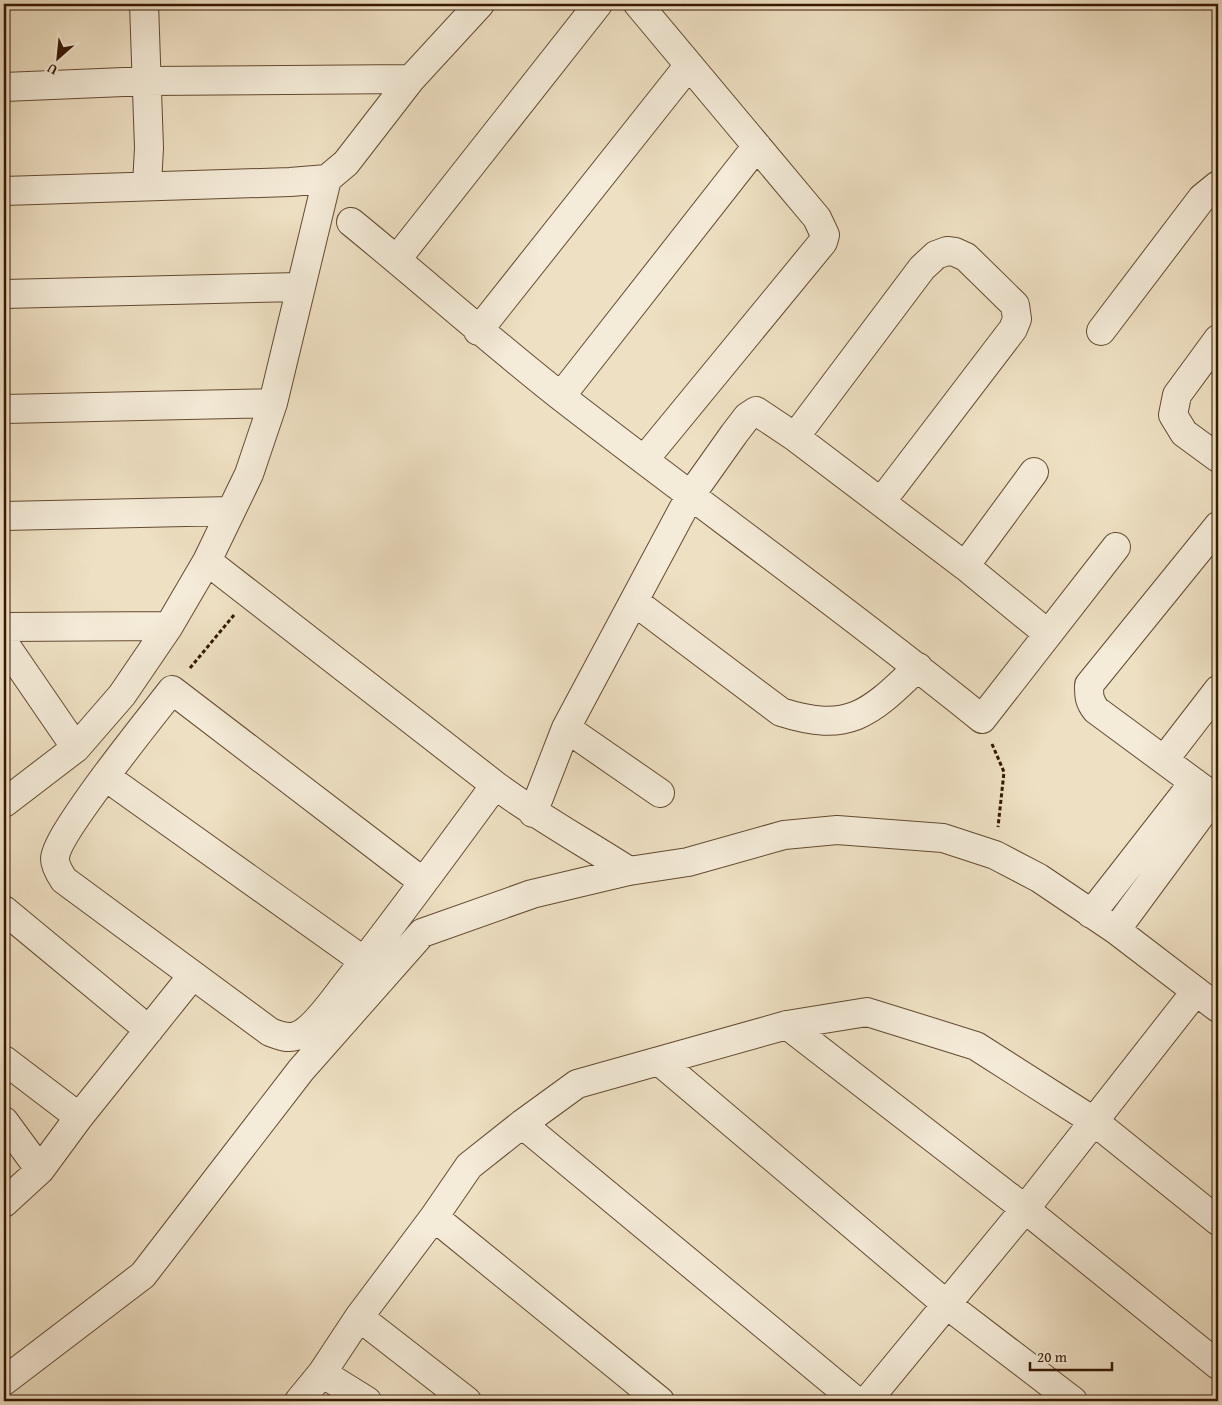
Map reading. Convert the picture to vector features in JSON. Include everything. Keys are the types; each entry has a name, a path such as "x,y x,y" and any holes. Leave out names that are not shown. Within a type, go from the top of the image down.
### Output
{"street":[{"path":"144,4 148,81 149,148 147,185"},
{"path":"4,803 76,748 122,695 169,626 207,560 249,474 274,402 327,179 346,162 411,79 480,4"},
{"path":"397,259 598,4"},
{"path":"638,4 817,218 825,234 823,242 644,460"},
{"path":"478,331 689,65"},
{"path":"4,87 148,81 411,79"},
{"path":"560,396 757,146"},
{"path":"4,191 147,185 281,183 327,179"},
{"path":"1101,331 1202,198 1218,185"},
{"path":"352,222 478,331 560,396 918,667 982,719 1047,633 1116,547"},
{"path":"795,437 922,268 936,255 946,251 955,252 966,257 1015,305 1016,319 1013,329 881,502"},
{"path":"4,294 300,287"},
{"path":"1218,339 1177,395 1173,415 1184,433 1218,458"},
{"path":"4,408 274,402"},
{"path":"533,813 566,728 690,496 747,417 756,411 795,437 965,566 1047,633"},
{"path":"965,566 1034,472"},
{"path":"4,516 231,511"},
{"path":"1209,793 1096,710 1090,703 1089,685 1218,526"},
{"path":"207,560 252,593 495,786 533,813 563,829 629,871"},
{"path":"635,602 781,712 808,721 829,722 849,719 891,693 918,667"},
{"path":"4,628 169,626"},
{"path":"4,643 11,672 76,748"},
{"path":"423,882 172,690 67,829 55,859 58,871 64,880 270,1032 284,1037 297,1036 324,1011 364,961 495,786"},
{"path":"1164,760 1218,690"},
{"path":"566,728 660,793"},
{"path":"106,777 364,961"},
{"path":"1091,914 1209,793"},
{"path":"1116,930 1209,793"},
{"path":"4,1381 144,1275 301,1070 422,933 532,894 629,871 688,862 784,835 837,830 943,838 995,855 1039,878 1116,930 1218,1008"},
{"path":"4,910 149,1030"},
{"path":"4,1203 40,1170 79,1117 184,986"},
{"path":"866,1401 1025,1209 1196,991"},
{"path":"299,1401 322,1373 359,1317 434,1217 469,1166 522,1124 577,1084 786,1025 867,1012 976,1046 1095,1122 1218,1220"},
{"path":"786,1025 1025,1209 1218,1365"},
{"path":"4,1060 79,1117"},
{"path":"660,1061 946,1304 1072,1401"},
{"path":"4,1121 40,1170"},
{"path":"522,1124 856,1401"},
{"path":"434,1217 660,1401"},
{"path":"359,1317 467,1401"},
{"path":"322,1373 367,1401"}],"path":[{"path":"172,690 252,593"},
{"path":"982,719 1004,772 995,855"}]}
